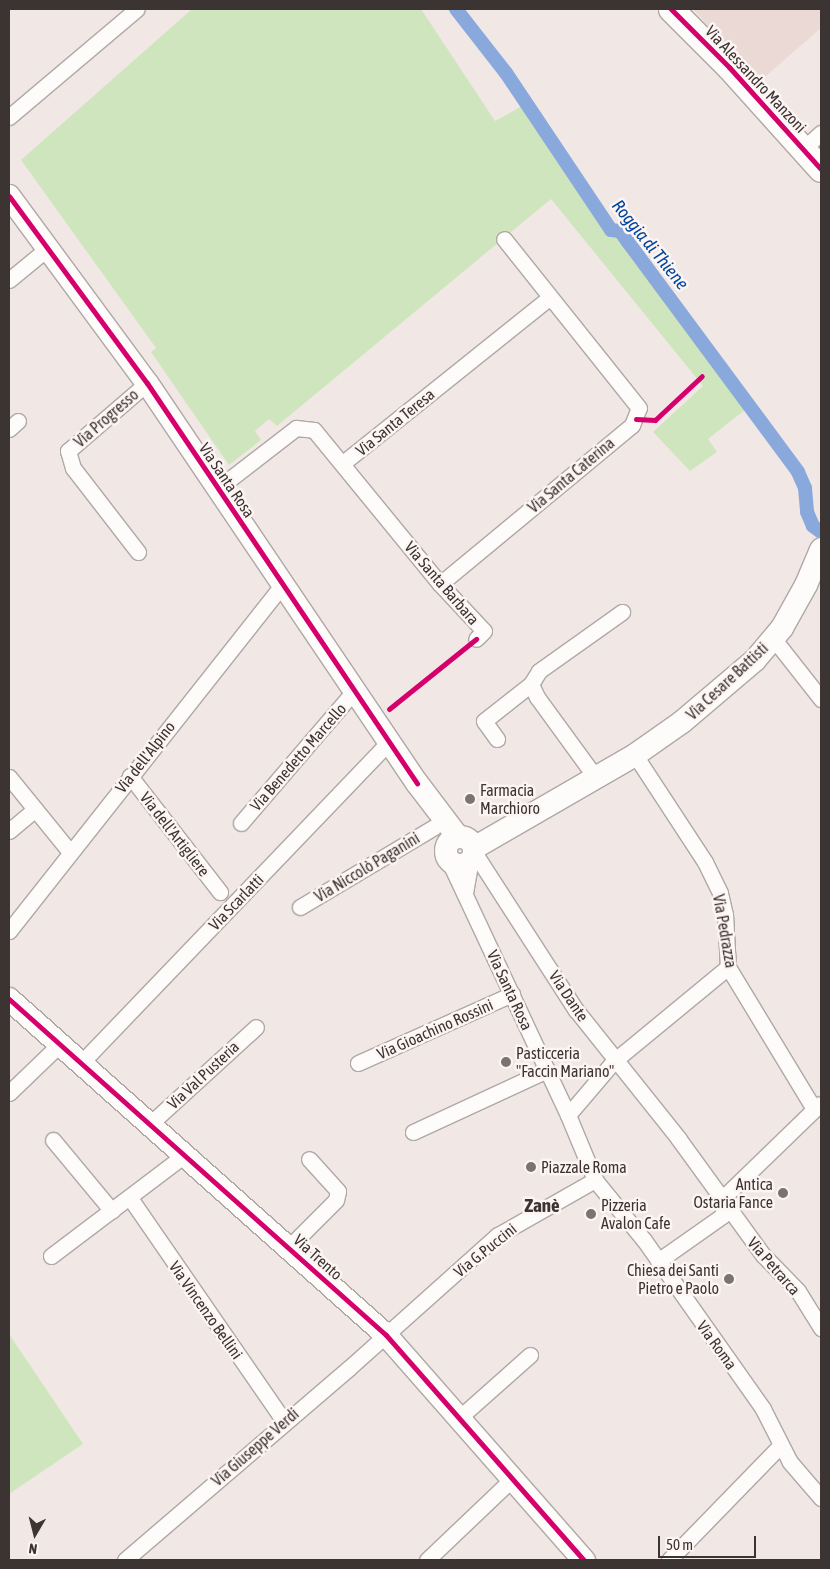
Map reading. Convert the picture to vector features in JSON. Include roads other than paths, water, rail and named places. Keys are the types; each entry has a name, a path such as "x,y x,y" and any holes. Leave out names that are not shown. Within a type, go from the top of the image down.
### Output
{"main road":[{"name":"Via Alessandro Manzoni","path":"671,9 729,67 812,141 821,169"}],"street":[{"path":"9,117 138,9"},
{"name":"Via Santa Rosa","path":"9,196 49,247 147,382 217,489 463,850 458,884 465,893 568,1115"},
{"path":"504,239 549,298"},
{"path":"9,280 49,247"},
{"name":"Via Santa Caterina","path":"440,584 636,419 639,408 549,298"},
{"name":"Via Santa Teresa","path":"217,489 296,428 314,430 343,463 549,298"},
{"name":"Via Progresso","path":"138,552 73,468 68,451 147,382"},
{"name":"Via Santa Barbara","path":"343,463 440,584 484,631 476,639"},
{"name":"Via Cesare Battisti","path":"463,850 596,778 635,755 682,722 755,660 773,638 806,586 821,549"},
{"name":"Via dell'Alpino","path":"9,931 283,584"},
{"path":"497,739 484,721 532,684 539,671 622,612"},
{"path":"773,638 821,699"},
{"path":"532,684 537,697 596,778"},
{"name":"Via Benedetto Marcello","path":"241,823 354,691"},
{"name":"Via Scarlatti","path":"82,1062 389,742"},
{"name":"Via Pedrazza","path":"635,755 705,862 720,893 725,914 728,967 817,1106"},
{"name":"Via dell'Artigliere","path":"130,776 220,892"},
{"path":"9,777 70,852"},
{"name":"Via Santa Rosa","path":"417,783 434,827 463,850"},
{"path":"9,831 35,809"},
{"name":"Via Niccolò Paganini","path":"300,907 434,827"},
{"path":"463,850 465,893"},
{"name":"Via Dante","path":"463,850 576,1010 614,1061 678,1138 725,1206"},
{"path":"568,1115 614,1061 728,967"},
{"name":"Via Gioachino Rossini","path":"358,1064 512,994"},
{"name":"Via Trento","path":"9,999 186,1154 386,1335 584,1560"},
{"name":"Via Val Pusteria","path":"151,1124 256,1027"},
{"path":"9,1093 60,1044"},
{"path":"413,1132 547,1070"},
{"path":"658,1261 722,1216 727,1194 817,1106"},
{"name":"Via Roma","path":"568,1115 595,1180 658,1261 763,1409 780,1446 821,1498"},
{"path":"53,1140 112,1210"},
{"path":"51,1256 186,1154"},
{"path":"289,1247 336,1200 338,1191 309,1159"},
{"name":"Via G.Puccini","path":"386,1335 498,1235 595,1180"},
{"name":"Via Vincenzo Bellini","path":"130,1198 284,1421"},
{"name":"Via Petrarca","path":"725,1206 763,1255 798,1291 821,1328"},
{"name":"Via Giuseppe Verdi","path":"125,1560 386,1335"},
{"path":"458,1418 530,1355"},
{"path":"669,1560 780,1446"},
{"path":"427,1560 512,1479"}],"waterway":[{"name":"Roggia di Thiene","path":"456,9 506,73 611,230 620,231 798,472 805,488 807,512 813,526 821,532"}],"place":[{"name":"Farmacia Marchioro","path":"470,799"},
{"name":"Pasticceria \"Faccin Mariano\"","path":"506,1062"},
{"name":"Piazzale Roma","path":"531,1167"},
{"name":"Antica Ostaria Fance","path":"783,1193"},
{"name":"Pizzeria Avalon Cafe","path":"591,1214"},
{"name":"Chiesa dei Santi Pietro e Paolo","path":"729,1279"}],"district":[{"name":"Zanè","path":"542,1206"}]}
